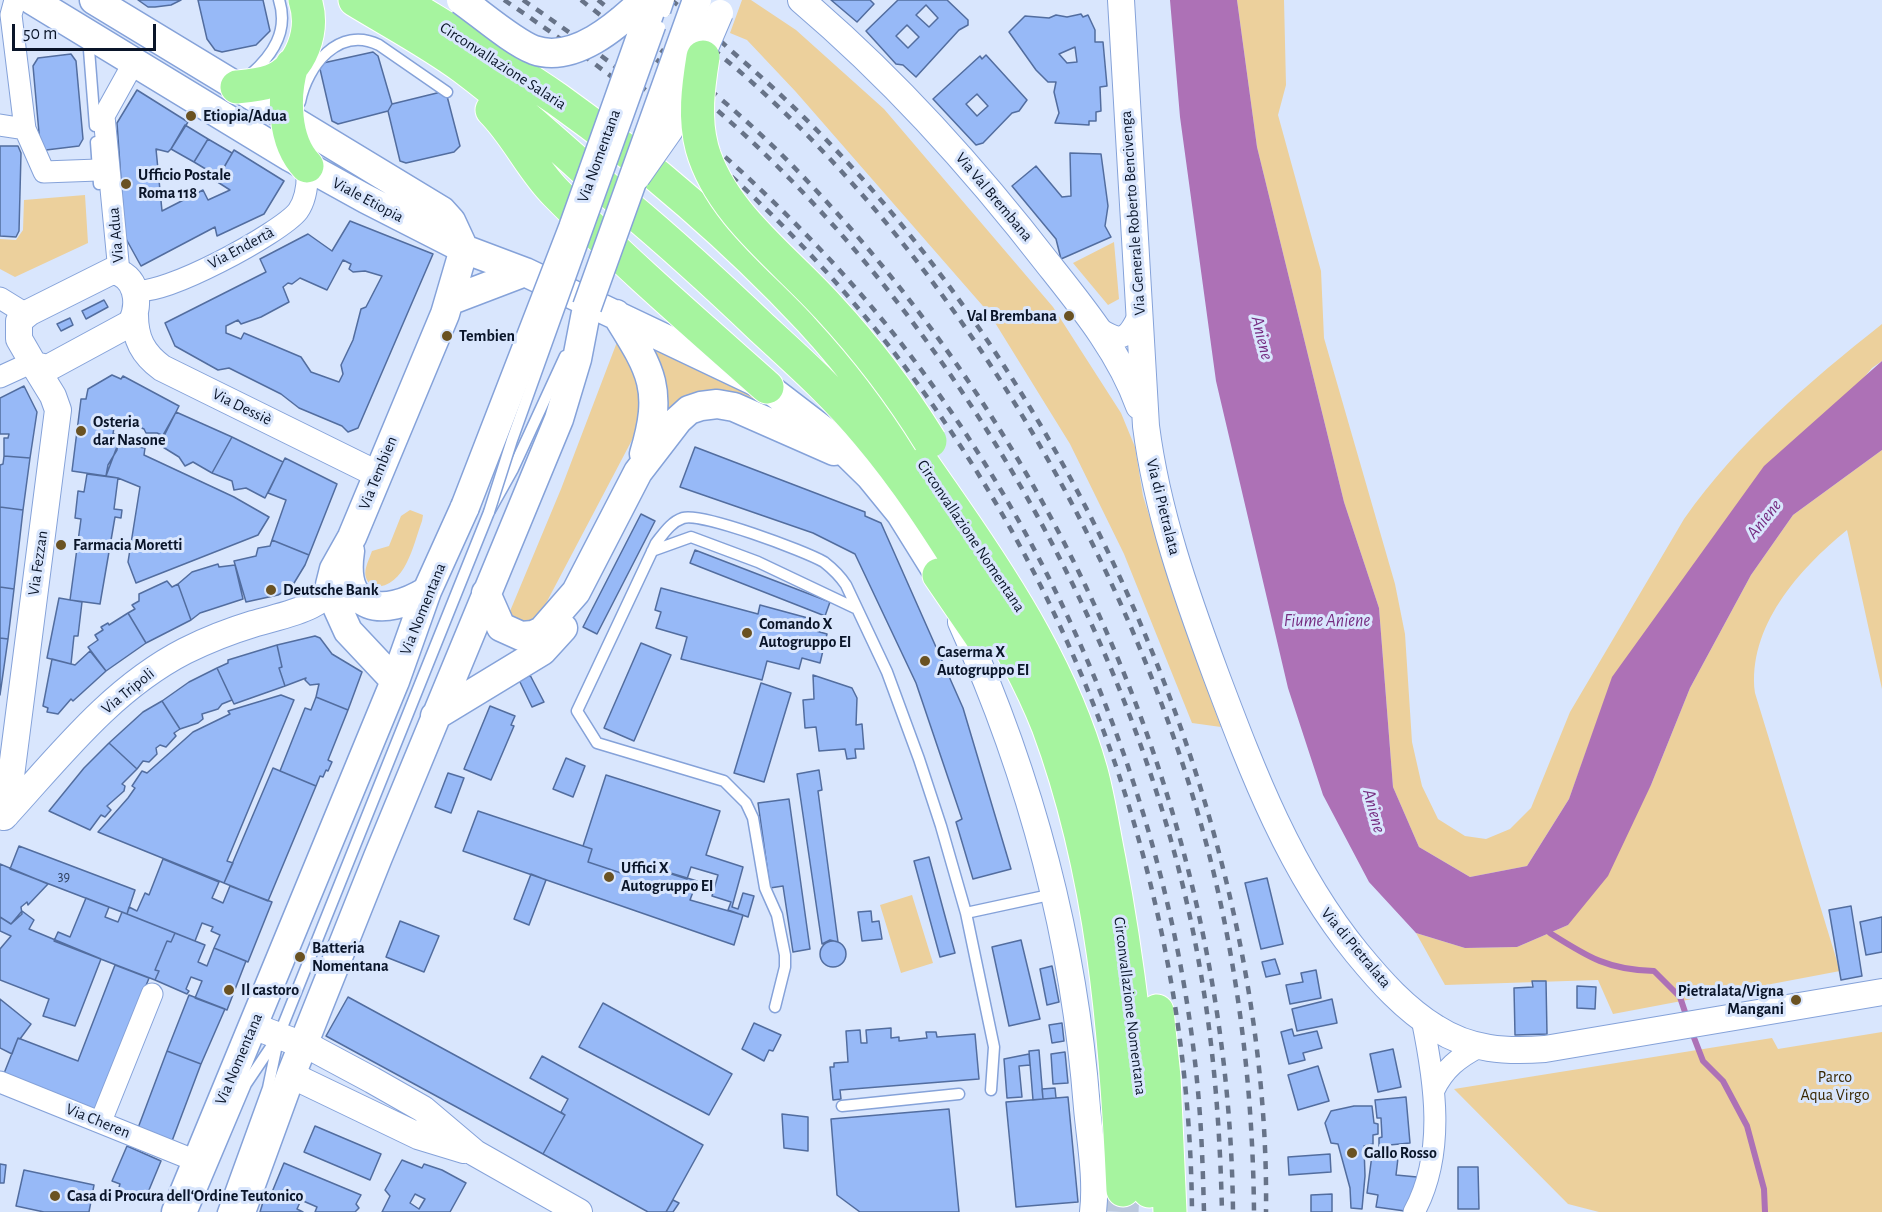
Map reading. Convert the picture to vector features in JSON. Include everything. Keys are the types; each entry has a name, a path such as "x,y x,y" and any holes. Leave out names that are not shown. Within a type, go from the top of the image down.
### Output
{"highway":[{"path":"305,0 309,23 308,34 292,65 285,93 296,122 298,153 307,166"},
{"path":"377,4 506,125 554,191 631,265 768,387"},
{"name":"Circonvallazione Salaria","path":"377,4 575,113"},
{"name":"Circonvallazione Salaria","path":"377,4 460,65 562,151"},
{"path":"703,57 697,94 698,125 705,155 717,181 740,215 852,334 901,397 948,470 1001,577"},
{"path":"237,87 270,81 292,65"},
{"name":"Circonvallazione Nomentana","path":"575,113 697,211 810,319 893,422 1001,577 1049,664 1092,773 1132,993 1147,1198"},
{"name":"Circonvallazione Nomentana","path":"562,151 704,274 840,402 905,482 984,602 1022,669 1042,712 1072,804 1101,936 1112,1021 1119,1121 1147,1198"},
{"path":"939,575 1004,676 1044,777 1066,856 1119,1121"}],"main road":[{"name":"Viale Etiopia","path":"32,0 307,166 464,249"},
{"path":"461,0 530,48 551,53 573,49 591,41 630,14 656,10"},
{"name":"Via Nomentana","path":"176,1212 196,1161 279,1035 435,716 518,521 566,399 587,307 633,182 714,4"},
{"name":"Viale Etiopia","path":"102,5 442,211 451,221 464,249"},
{"name":"Via Nomentana","path":"241,1212 291,1075 279,1035 395,681 427,591 477,510 568,239 656,10"},
{"path":"464,249 525,272 768,387 824,430 855,461 901,514 939,575"},
{"name":"Via Tembien","path":"336,606 334,569 351,548 377,474 449,301 464,249"},
{"path":"449,301 525,272"},
{"path":"616,314 645,364 654,395 654,418 638,472"},
{"path":"435,716 548,646 567,622 576,591 638,472 684,414 693,408 717,404 734,407 855,461"},
{"path":"351,548 349,584 354,593 364,602 395,605 427,591"},
{"path":"486,593 501,627 511,633 526,636 542,631 576,591"},
{"path":"336,606 364,650 395,681"}],"street":[{"path":"15,0 11,15 25,129 44,172 98,177"},
{"name":"Via Val Brembana","path":"801,0 897,88 971,167 1095,326 1125,372 1146,426"},
{"name":"Via Generale Roberto Bencivenga","path":"1121,0 1146,426"},
{"name":"Via Nomentana","path":"633,182 670,130 703,57 714,4"},
{"path":"89,35 102,5"},
{"path":"89,35 102,5"},
{"path":"104,116 134,62"},
{"name":"Via Adua","path":"104,116 130,292"},
{"path":"0,125 25,129"},
{"name":"Via Endertà","path":"130,292 150,291 162,287 249,247 275,231 300,206 307,185 307,166"},
{"path":"103,273 130,292 125,327 54,365 39,368 34,365 18,332 19,321 26,314 103,273"},
{"name":"Via Dessiè","path":"130,292 137,334 142,349 162,368 377,474"},
{"path":"0,298 26,314"},
{"path":"1095,326 1114,337 1124,337 1131,330 1140,313"},
{"path":"0,377 24,366 34,365"},
{"name":"Via Fezzan","path":"3,818 58,410 53,396 34,365"},
{"name":"Via di Pietralata","path":"1146,426 1155,487 1178,564 1230,712 1284,840 1309,886 1345,938 1381,981 1422,1019 1451,1036 1479,1047 1505,1051 1545,1049 1882,992"},
{"path":"939,575 1010,739 1055,894 1079,1028 1093,1212"},
{"name":"Via Tripoli","path":"3,818 104,709 159,666 214,638 314,605 336,606"},
{"path":"15,730 29,757 45,772"},
{"path":"101,1121 152,994"},
{"path":"1414,1212 1432,1167 1434,1090 1422,1019"},
{"path":"279,1035 372,1080 423,1109 475,1153 552,1202 579,1212"},
{"path":"1434,1090 1440,1078 1454,1063 1479,1047"},
{"path":"291,1075 356,1104 418,1136 475,1153"},
{"path":"356,1104 361,1089 372,1080"},
{"name":"Via Cheren","path":"0,1082 196,1161"}],"lane":[{"path":"237,87 268,58 280,38 282,18 279,0"},
{"name":"Via Nomentana","path":"656,10 669,0"},
{"path":"89,35 98,177"},
{"path":"296,122 299,106 311,73 327,52 346,40 373,43 447,92"},
{"path":"96,141 104,116"},
{"name":"Via Nomentana","path":"223,1212 268,1088 279,1035 477,510 513,469 587,307"},
{"path":"775,1007 785,967 784,948 777,915 765,888 753,818 746,803 724,782 597,743 577,711 652,551 672,523 684,517 700,517 822,561 838,573 846,585 887,672 942,826 966,913 994,1047 991,1090"},
{"path":"652,551 691,537 758,562 855,608"},
{"path":"966,913 1055,894"},
{"name":"Via Nomentana","path":"192,1212 246,1084 279,1035"},
{"path":"842,1106 959,1094"}],"green space":[{"path":"742,0 751,0 796,30 884,109 1053,307 1121,413 1135,447 1143,496 1186,631 1221,727 1192,723 1124,554 1070,444 989,313 796,92 747,40 730,33"},
{"path":"1237,0 1284,0 1286,85 1278,115 1321,271 1324,338 1395,584 1405,634 1412,742 1422,786 1438,819 1465,836 1486,839 1510,829 1531,808 1570,712 1684,519 1727,464 1776,414 1882,324 1882,361 1872,368 1613,677 1569,799 1527,866 1470,877 1419,847 1393,787 1379,608 1344,502 1257,147"},
{"path":"85,195 88,243 15,277 0,269 0,239 16,240 23,230 24,200"},
{"path":"1114,242 1119,299 1108,305 1073,263"},
{"path":"617,342 636,367 642,421 533,628 508,616 561,489"},
{"path":"644,342 736,384 790,416 712,391 685,398 663,419"},
{"path":"1882,450 1882,689 1847,530 1811,563 1780,601 1759,645 1755,669 1755,693 1840,971 1613,1014 1598,980 1445,985 1416,933 1465,948 1517,947 1568,925 1651,785 1690,688 1751,575 1793,515"},
{"path":"410,510 423,515 407,563 394,580 374,587 365,575 372,551 389,546 401,516"},
{"path":"912,895 933,963 901,973 880,905"},
{"name":"Parco Aqua Virgo","path":"1882,1032 1882,1212 1599,1212 1568,1204 1454,1089 1772,1038 1778,1049"}],"water":[{"name":"Fiume Aniene","path":"1170,0 1237,0 1257,147 1344,502 1379,608 1393,787 1419,847 1470,877 1527,866 1569,799 1612,677 1764,466 1882,361 1882,450 1793,515 1751,575 1690,688 1651,785 1608,876 1568,925 1517,947 1465,948 1416,933 1369,882 1323,795 1288,688 1216,381 1180,117"}],"building":[{"path":"138,0 181,0 171,5 148,7"},
{"path":"198,0 263,0 270,31 256,45 222,52 215,50 207,39"},
{"path":"831,0 870,0 874,4 857,22"},
{"path":"898,0 947,0 968,20 968,25 959,30 916,77 903,65 896,64 866,31","holes":["926,5 938,18 929,27 916,15","907,25 919,37 908,48 896,36"]},
{"path":"1088,15 1095,30 1095,42 1103,42 1107,86 1100,87 1101,111 1096,112 1096,121 1089,121 1089,125 1055,123 1059,113 1054,92 1056,82 1048,82 1036,70 1009,32 1025,16","holes":["1075,47 1077,62 1067,63 1059,54"]},
{"path":"373,52 378,56 392,104 388,111 338,124 332,121 320,69 323,63"},
{"path":"71,54 76,61 83,139 79,146 46,150 40,144 33,66 38,58"},
{"path":"986,55 1027,100 1019,111 1012,113 983,143 976,145 933,99 980,56 982,59","holes":["977,94 988,106 977,116 966,104"]},
{"path":"137,90 188,122 168,152 156,149 162,211 203,190 208,200 230,190 216,181 234,150 284,181 264,214 217,236 215,227 141,266 125,237 117,123"},
{"path":"441,92 447,96 460,146 454,152 406,163 400,161 388,111 392,104"},
{"path":"185,125 208,139 194,162 171,149"},
{"path":"208,139 232,153 219,177 194,162"},
{"path":"0,146 18,146 21,153 19,231 16,237 0,236"},
{"path":"1070,153 1101,154 1108,206 1105,226 1111,237 1061,259 1056,239 1012,186 1036,166 1062,197 1071,196"},
{"path":"350,221 433,254 358,428 348,432 342,426 299,408 281,394 229,368 218,370 175,346 165,323 266,272 260,259 308,234 332,251","holes":["343,260 351,264 349,269 353,272 365,271 382,276 366,307 361,309 353,340 341,365 343,374 339,382 311,372 301,357 244,333 241,339 226,333 226,326 238,320 241,324 261,317 289,302 283,287 288,283 292,284 300,278 327,290"]},
{"path":"104,300 108,307 86,319 82,311"},
{"path":"70,318 73,325 61,331 57,324"},
{"path":"112,375 121,379 123,376 179,406 164,436 157,433 146,433 144,429 130,423 125,417 115,421 113,434 119,435 117,450 108,465 106,476 72,471 81,399 86,399 88,389"},
{"path":"24,386 37,412 30,458 4,456 4,438 8,438 9,434 0,434 0,398"},
{"path":"176,412 232,437 212,473 193,462 185,466 179,457 158,444"},
{"path":"232,437 283,462 265,498 246,488 234,490 232,481 212,473"},
{"path":"118,444 145,448 144,455 234,497 269,517 258,535 136,583 128,562 140,487 106,476"},
{"name":"Caserma X Autogruppo EI","path":"695,447 865,512 865,516 881,523 963,708 1011,869 973,879 956,822 962,819 916,683 855,554 813,533 680,487"},
{"path":"4,456 30,458 23,510 0,507 0,465 3,464"},
{"path":"285,458 337,484 309,555 272,540 286,500 268,493"},
{"path":"87,474 118,478 114,509 122,510 121,518 115,517 100,604 70,600 81,519 75,518 78,491 84,492"},
{"path":"0,507 23,510 14,589 0,587"},
{"path":"641,514 655,521 597,634 583,627"},
{"path":"272,540 309,555 305,565 291,588 278,595 246,602 234,561 256,556 258,548 270,546"},
{"name":"Comando X Autogruppo EI","path":"695,550 830,602 825,616 690,563"},
{"path":"218,564 219,567 235,565 243,599 200,613 191,620 178,584 192,572"},
{"path":"167,581 172,587 178,584 191,620 146,643 128,613 135,609 132,605 139,601 139,594"},
{"path":"0,587 14,589 8,639 0,638"},
{"name":"Comando X Autogruppo EI","path":"661,588 758,614 760,605 819,621 816,631 827,634 820,663 802,658 799,669 767,661 762,680 681,659 687,637 656,628 661,612 655,610"},
{"path":"59,598 82,602 78,636 74,636 71,664 47,658"},
{"path":"128,613 146,643 106,671 88,647 98,640 95,635 103,630 101,627 108,623 109,625"},
{"path":"315,636 320,638 332,654 362,672 348,710 316,697 319,684 310,685 305,680 306,678 285,686 279,668 282,667 277,645"},
{"path":"0,638 8,639 0,695"},
{"path":"641,643 671,655 634,741 604,728"},
{"path":"277,645 282,667 279,668 285,686 234,704 217,668 228,663 228,660"},
{"path":"90,651 106,671 73,701 71,699 58,714 47,712 48,708 43,706 52,659 75,665"},
{"path":"217,668 232,700 222,704 218,709 202,714 203,719 198,723 180,729 162,701 189,682"},
{"path":"530,675 544,702 532,707 519,680"},
{"name":"Comando X Autogruppo EI","path":"813,675 852,688 857,698 856,725 862,724 864,749 855,749 856,758 847,759 845,749 819,751 816,727 805,728 803,700 814,699"},
{"name":"Comando X Autogruppo EI","path":"761,683 791,693 764,782 734,773"},
{"path":"281,695 294,700 227,861 233,863 224,883 98,832 128,798 135,788 132,786 142,771 147,773 193,732 230,714 228,711"},
{"path":"316,697 348,710 328,760 332,762 323,777 320,776 316,786 280,771 305,708 311,710"},
{"path":"162,701 180,729 174,733 176,736 166,747 160,745 156,748 157,754 149,762 143,761 137,769 109,743 143,712"},
{"path":"490,706 515,716 511,725 514,726 491,780 464,769"},
{"path":"109,743 137,769 122,784 125,786 124,791 107,806 111,810 105,817 101,815 90,830 49,811 84,768"},
{"path":"566,758 585,766 573,797 553,789"},
{"path":"273,768 316,786 268,901 224,883"},
{"path":"819,770 822,790 818,791 838,942 830,940 822,944 797,774"},
{"path":"448,773 464,778 451,813 435,807"},
{"path":"606,775 720,811 706,855 743,867 732,907 738,909 743,893 754,896 748,917 728,910 731,902 712,896 718,875 691,867 687,879 631,861 627,875 588,862 592,849 583,846"},
{"path":"789,799 810,949 793,952 783,886 770,888 758,803"},
{"name":"Uffici X Autogruppo EI","path":"478,811 592,849 588,862 627,875 631,861 697,881 690,900 743,915 734,945 463,851"},
{"path":"19,846 135,890 127,914 10,869"},
{"path":"929,857 955,953 940,957 914,861"},
{"path":"163,859 219,882 212,898 223,903 230,886 272,902 248,962 214,948 220,935 211,931 213,927 202,923 195,941 127,914 129,907 137,911 145,893 149,895"},
{"path":"0,864 48,884 28,905 27,902 21,907 22,914 11,924 0,917"},
{"path":"531,874 546,880 529,925 514,919"},
{"path":"1267,878 1283,944 1261,949 1245,883"},
{"path":"86,898 109,907 105,917 118,922 122,912 175,933 171,942 167,941 155,970 159,971 155,980 54,941 58,932 70,937"},
{"path":"1851,906 1862,976 1841,980 1829,910"},
{"path":"22,911 34,920 29,929 101,959 75,1026 43,1016 49,999 0,980 0,949 11,936 0,931 0,917 11,924"},
{"path":"871,911 872,922 879,921 882,939 862,941 858,912"},
{"path":"1882,917 1882,952 1866,955 1860,922"},
{"path":"400,921 439,936 424,972 386,957"},
{"path":"175,933 205,945 198,962 207,966 214,948 246,961 227,1010 195,998 202,981 191,977 186,989 189,991 187,994 155,980 159,971 155,970 167,941 171,942"},
{"path":"1021,940 1040,1019 1009,1026 992,947"},
{"path":"833,941 842,945 846,954 842,963 833,967 824,963 820,954 824,945"},
{"path":"1275,959 1280,974 1266,977 1262,962"},
{"path":"115,965 149,978 97,1112 3,1076 18,1038 78,1061"},
{"path":"1052,966 1059,1002 1047,1005 1040,969"},
{"path":"1316,970 1321,998 1290,1004 1286,985 1303,982 1301,973"},
{"path":"1532,981 1546,981 1547,1034 1515,1035 1514,988 1533,987"},
{"path":"1577,986 1596,987 1595,1009 1577,1008"},
{"path":"189,995 225,1009 201,1064 167,1051"},
{"path":"348,997 565,1115 543,1154 326,1036"},
{"path":"0,999 31,1024 20,1039 18,1038 12,1054 0,1048"},
{"path":"1332,999 1337,1023 1297,1031 1292,1009"},
{"path":"603,1003 732,1074 709,1115 579,1047"},
{"path":"754,1023 781,1035 773,1051 769,1050 764,1061 742,1049"},
{"path":"1062,1023 1064,1041 1052,1043 1049,1025"},
{"path":"891,1028 891,1038 899,1037 899,1041 927,1038 926,1032 936,1032 937,1037 975,1034 979,1079 840,1090 841,1099 833,1100 830,1067 834,1067 834,1063 848,1062 846,1031 860,1030 861,1043 867,1043 866,1030"},
{"path":"1292,1029 1294,1036 1317,1031 1322,1048 1303,1053 1305,1060 1289,1064 1281,1032"},
{"path":"1393,1049 1401,1087 1378,1092 1370,1054"},
{"path":"1039,1050 1043,1099 1033,1100 1029,1051"},
{"path":"167,1051 201,1064 172,1141 138,1128"},
{"path":"1065,1052 1068,1083 1053,1084 1051,1054"},
{"path":"1029,1054 1030,1065 1019,1066 1022,1097 1007,1098 1004,1059"},
{"path":"542,1056 703,1145 666,1212 648,1212 543,1154 565,1115 561,1112 568,1099 530,1078"},
{"path":"1318,1066 1329,1101 1298,1110 1288,1075"},
{"path":"1055,1088 1056,1098 1043,1099 1042,1089"},
{"path":"1068,1097 1078,1202 1016,1207 1006,1102"},
{"path":"1406,1097 1410,1143 1379,1146 1379,1138 1382,1137 1381,1118 1377,1118 1375,1100"},
{"name":"Gallo Rosso","path":"1354,1106 1372,1106 1374,1123 1378,1124 1378,1134 1373,1135 1373,1144 1364,1146 1365,1176 1362,1209 1351,1208 1350,1188 1338,1144 1331,1143 1325,1123 1331,1111"},
{"path":"949,1109 959,1212 860,1212 837,1195 831,1119"},
{"path":"782,1114 808,1117 808,1151 784,1148"},
{"path":"315,1126 381,1154 370,1180 304,1152"},
{"path":"127,1146 161,1161 144,1202 117,1194 120,1184 112,1181"},
{"path":"1330,1154 1331,1172 1289,1175 1288,1157"},
{"path":"1372,1155 1398,1158 1396,1175 1417,1177 1412,1212 1376,1207 1378,1195 1367,1193"},
{"path":"402,1160 422,1168 424,1164 442,1170 466,1183 450,1212 382,1212 390,1196 385,1190","holes":["415,1194 425,1199 419,1209 410,1203"]},
{"path":"284,1163 361,1195 356,1204 359,1208 355,1212 315,1212 317,1207 301,1200 297,1209 303,1212 260,1212 265,1195 270,1197"},
{"path":"0,1164 6,1165 4,1183 0,1183"},
{"path":"1458,1167 1478,1167 1479,1209 1458,1209"},
{"name":"Casa di Procura dell‘Ordine Teutonico","path":"24,1170 94,1185 89,1212 44,1212 16,1206"},
{"path":"1332,1194 1332,1212 1311,1212 1311,1195"},
{"path":"673,1200 679,1203 673,1212 666,1212"}],"waterway":[{"path":"1550,933 1599,961 1624,968 1654,971 1680,997 1687,1018"},
{"path":"1691,1030 1703,1061 1723,1081 1747,1126 1764,1189 1765,1212"}],"tunnel":[{"path":"1122,1212 1123,1190"}],"railway":[{"path":"504,0 585,57 663,117 773,216 807,251 893,352 970,460 1035,575 1090,696 1133,820 1165,949 1185,1080 1192,1212"},
{"path":"523,0 602,56 677,116 749,179 818,247 895,336 965,432 1026,535 1080,643 1124,755 1159,870 1184,986 1199,1103 1204,1212"},
{"path":"581,0 734,125 782,171 857,252 927,341 991,437 1049,537 1099,641 1142,748 1175,856 1199,963 1209,1025 1218,1118 1222,1212"},
{"path":"598,0 690,73 757,131 878,260 967,379 1044,505 1109,638 1161,776 1200,918 1224,1064 1233,1212"},
{"path":"650,0 738,70 820,149 898,237 969,333 1034,435 1091,541 1141,650 1181,760 1213,870 1238,997 1248,1083 1254,1212"},
{"path":"671,0 751,68 861,177 961,302 1049,440 1125,588 1186,742 1231,900 1258,1057 1266,1212"}],"place":[{"name":"Etiopia/Adua","path":"191,116"},
{"name":"Ufficio Postale Roma 118","path":"126,184"},
{"name":"Val Brembana","path":"1069,316"},
{"name":"Tembien","path":"447,336"},
{"name":"Osteria dar Nasone","path":"81,431"},
{"name":"Farmacia Moretti","path":"61,545"},
{"name":"Deutsche Bank","path":"271,590"},
{"name":"Comando X Autogruppo EI","path":"747,633"},
{"name":"Caserma X Autogruppo EI","path":"925,661"},
{"name":"Uffici X Autogruppo EI","path":"609,877"},
{"name":"Batteria Nomentana","path":"300,957"},
{"name":"Il castoro","path":"229,990"},
{"name":"Pietralata/Vigna Mangani","path":"1796,1000"},
{"name":"Gallo Rosso","path":"1352,1153"},
{"name":"Casa di Procura dell‘Ordine Teutonico","path":"55,1196"}],"water label":[{"name":"Aniene","path":"1262,338"},
{"name":"Aniene","path":"1764,519"},
{"name":"Aniene","path":"1374,811"}]}
